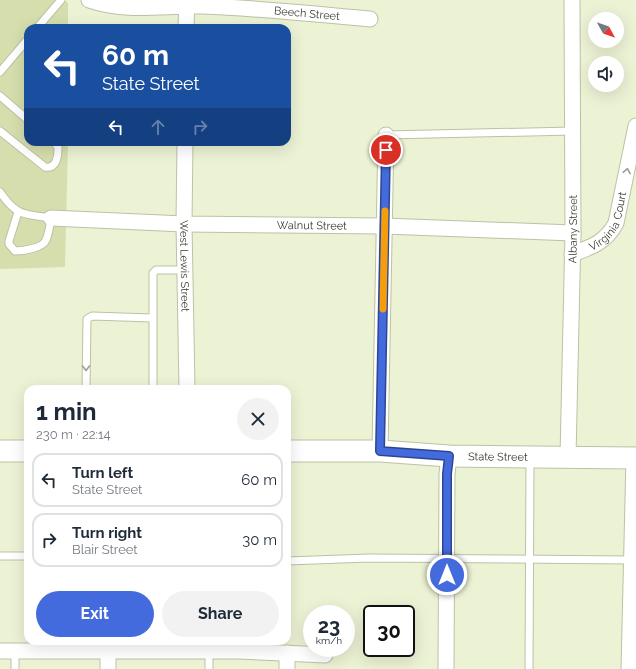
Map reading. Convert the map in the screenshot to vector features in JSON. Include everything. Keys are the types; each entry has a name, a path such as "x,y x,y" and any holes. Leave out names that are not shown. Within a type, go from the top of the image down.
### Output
{"main road":[{"path":"0,451 24,451"},
{"name":"State Street","path":"291,451 380,451 449,456 635,458"}],"street":[{"name":"Albany Street","path":"568,457 573,233 572,0"},
{"name":"Beech Street","path":"95,2 117,7 142,8 187,3 203,6 370,19"},
{"path":"186,24 187,3"},
{"name":"Virginia Court","path":"572,254 594,246 611,233 616,223 636,126"},
{"path":"380,451 386,135"},
{"name":"West Lewis Street","path":"185,146 184,270 187,385"},
{"name":"Walnut Street","path":"51,218 184,224 384,226 573,233"},
{"path":"446,669 447,474 449,456"},
{"path":"629,669 634,560 635,458"},
{"path":"108,646 108,669"},
{"path":"0,651 108,646 209,652 238,646 288,653 303,653"},
{"path":"287,669 288,653"}],"lane":[{"path":"40,24 61,0"},
{"path":"0,72 24,44"},
{"path":"0,96 24,117"},
{"path":"0,131 45,167 49,168 56,162 57,146"},
{"path":"386,135 573,131"},
{"path":"0,192 10,205 18,212 22,214 51,218 44,243 38,246 15,250 11,247 9,241 18,212"},
{"path":"152,385 154,271 184,270"},
{"path":"86,385 87,319 89,317 152,318"},
{"path":"529,669 530,457"},
{"path":"0,556 24,556"},
{"path":"291,560 368,558 447,560 634,560"},
{"path":"15,651 15,669"},
{"path":"209,652 209,669"}],"green space":[{"path":"0,0 64,0 68,3 68,24 24,24 24,146 68,146 65,267 0,269"}],"slow traffic":[{"path":"383,309 385,211"}],"route":[{"path":"386,150 380,451 449,456 447,474 447,575"}]}
